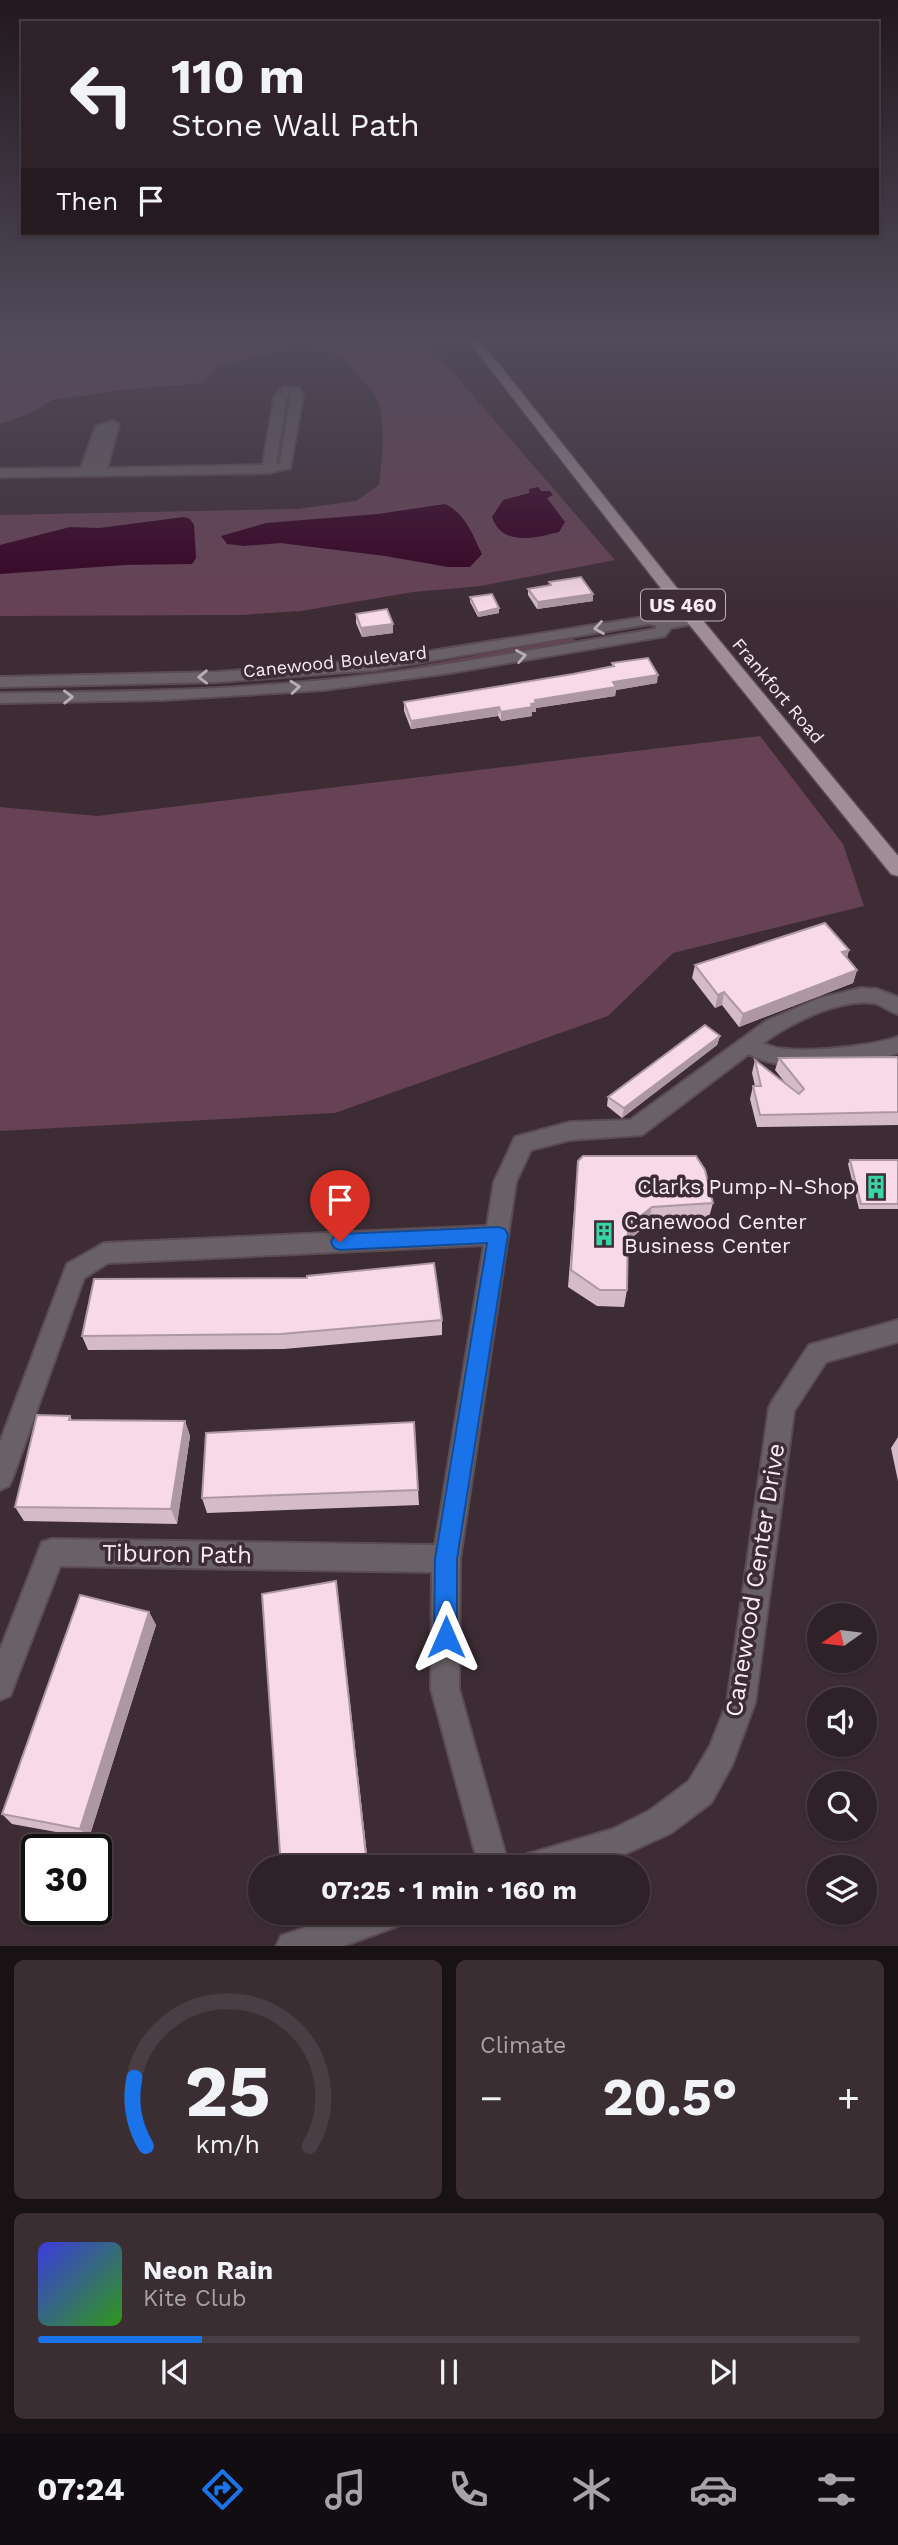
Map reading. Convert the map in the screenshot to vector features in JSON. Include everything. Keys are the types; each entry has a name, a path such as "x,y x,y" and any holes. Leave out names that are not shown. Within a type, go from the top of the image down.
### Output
{"main road":[{"name":"Frankfort Road","path":"544,430 694,620 898,869"}],"street":[{"path":"269,469 275,430"},
{"path":"0,473 269,469 286,465 292,430"},
{"name":"Canewood Boulevard","path":"0,682 217,677 375,665 650,620 666,624 694,620"},
{"name":"Canewood Boulevard","path":"0,698 218,693 324,685 433,672 660,633 666,624"},
{"path":"491,1855 445,1689 446,1559 505,1182 523,1143 570,1131 634,1129 769,1029 841,997 872,995 898,1007"},
{"path":"749,1043 758,1051 784,1055 869,1053 898,1045"},
{"path":"0,1477 75,1271 104,1253 498,1235"},
{"name":"Canewood Center Drive","path":"574,1855 616,1843 660,1822 700,1792 722,1755 741,1703 782,1408 818,1353 898,1331"},
{"name":"Tiburon Path","path":"0,1686 52,1552 446,1559"},
{"path":"295,1946 357,1925"}],"shaded area":[{"path":"382,430 502,430 615,560 481,586 413,592 301,611 240,615 0,616 0,515 297,509 356,501 379,485"},
{"path":"538,487 541,491 550,491 553,495 547,498 565,522 559,532 530,538 511,537 503,533 492,517 503,500 529,493 529,489"},
{"path":"445,504 463,519 482,554 470,567 448,567 280,543 244,546 227,544 221,536 266,523 378,514"},
{"path":"184,517 190,519 194,525 196,558 192,564 125,565 0,574 0,545 70,527 99,528"},
{"path":"572,638 578,642 417,670 412,667"},
{"path":"760,736 843,844 864,906 673,953 608,1016 335,1113 0,1131 0,807 97,816"}],"building":[{"path":"581,577 593,594 538,602 528,589 551,585 549,582"},
{"path":"492,594 499,608 478,613 470,597"},
{"path":"387,609 393,624 361,628 356,614"},
{"path":"648,658 658,675 613,682 616,687 535,700 536,703 531,704 532,707 501,712 499,707 411,721 404,702 573,674 614,666 612,663"},
{"path":"825,923 849,950 842,952 857,970 743,1014 724,992 718,995 695,965"},
{"path":"705,1025 720,1036 624,1108 608,1097"},
{"path":"898,1057 898,1112 760,1115 753,1086 761,1086 755,1060 799,1094 804,1089 779,1058"},
{"name":"Canewood Center Business Center","path":"583,1156 696,1156 705,1170 713,1203 652,1207 628,1226 627,1290 600,1290 571,1270 578,1161"},
{"name":"Clarks Pump-N-Shop","path":"850,1160 898,1160 898,1204 861,1204"},
{"path":"434,1263 442,1320 281,1334 82,1336 94,1279 307,1278"},
{"path":"37,1415 70,1416 69,1420 185,1421 171,1509 15,1507"},
{"path":"414,1422 418,1490 202,1498 206,1433"},
{"path":"336,1581 366,1855 280,1855 262,1594"},
{"path":"80,1595 149,1612 80,1829 2,1814"}],"place":[{"name":"Clarks Pump-N-Shop","path":"876,1187"},
{"name":"Canewood Center Business Center","path":"604,1234"}],"route":[{"path":"340,1242 498,1235 446,1559 446,1637"}]}
